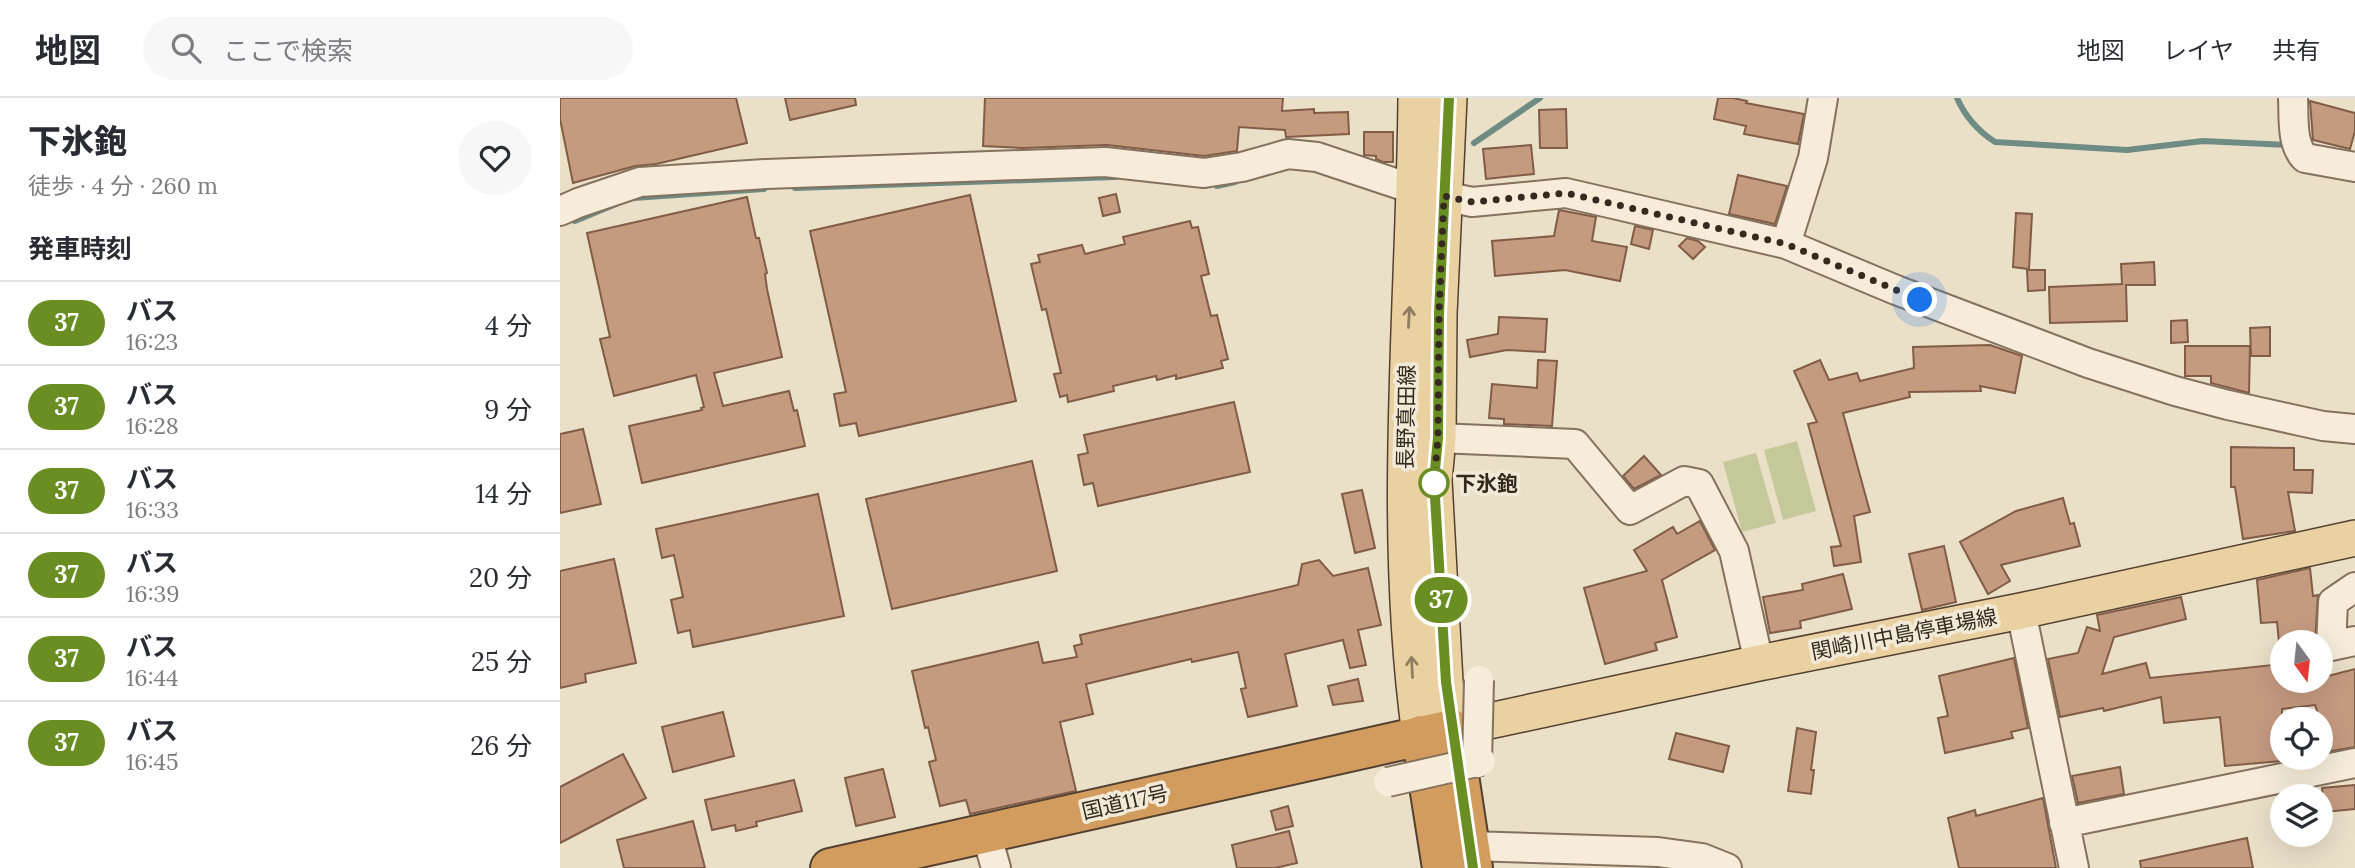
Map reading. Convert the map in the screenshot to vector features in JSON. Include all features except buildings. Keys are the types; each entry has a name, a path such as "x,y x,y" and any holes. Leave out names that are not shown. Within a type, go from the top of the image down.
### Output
{"highway":[{"name":"国道117号","path":"830,868 991,851 1436,732"},
{"path":"1436,732 1462,861"}],"main road":[{"name":"長野真田線","path":"1416,98 1430,193 1439,314 1438,438 1434,480 1446,682 1436,732"},
{"name":"長野真田線","path":"1436,732 1413,684 1404,528 1407,363 1430,193 1449,98"},
{"name":"関崎川中島停車場線","path":"1436,732 1759,663 2021,611 2355,538"}],"street":[{"path":"1786,244 1812,158 1823,98"},
{"path":"2293,98 2298,145 2305,158 2355,167"},
{"path":"560,211 640,182 766,174 1105,162 1204,173 1242,167 1288,154 1317,157 1430,193 1472,202 1566,193 1786,244 1896,290 2125,375 2228,405 2323,426 2355,429"},
{"path":"1438,438 1575,444 1630,510 1684,481 1699,484 1734,551 1759,663"},
{"path":"2355,587 2333,601 2331,646 2355,640"},
{"path":"2021,611 2074,868"},
{"path":"1388,782 1479,762 1479,680"},
{"path":"2064,823 2355,763"},
{"path":"1462,861 1658,852 1702,858 1727,868"}],"green space":[{"path":"1797,441 1816,511 1783,520 1764,450"},
{"path":"1756,453 1776,523 1742,532 1723,462"}],"waterway":[{"path":"1474,143 1540,98"},
{"path":"1957,98 1973,123 1995,142 2127,150 2203,141 2288,145"},
{"path":"795,188 1115,177"},
{"path":"1217,186 1235,182"},
{"path":"633,198 764,189"},
{"path":"575,221 616,204"}],"bus line":[{"name":"37","path":"1449,98 1439,314 1438,438 1434,480 1446,682 1473,868"}],"place":[{"name":"下氷鉋","path":"1434,483"}],"route":[{"path":"1434,483 1438,438 1444,196 1472,202 1566,193 1786,244 1920,300"}]}
